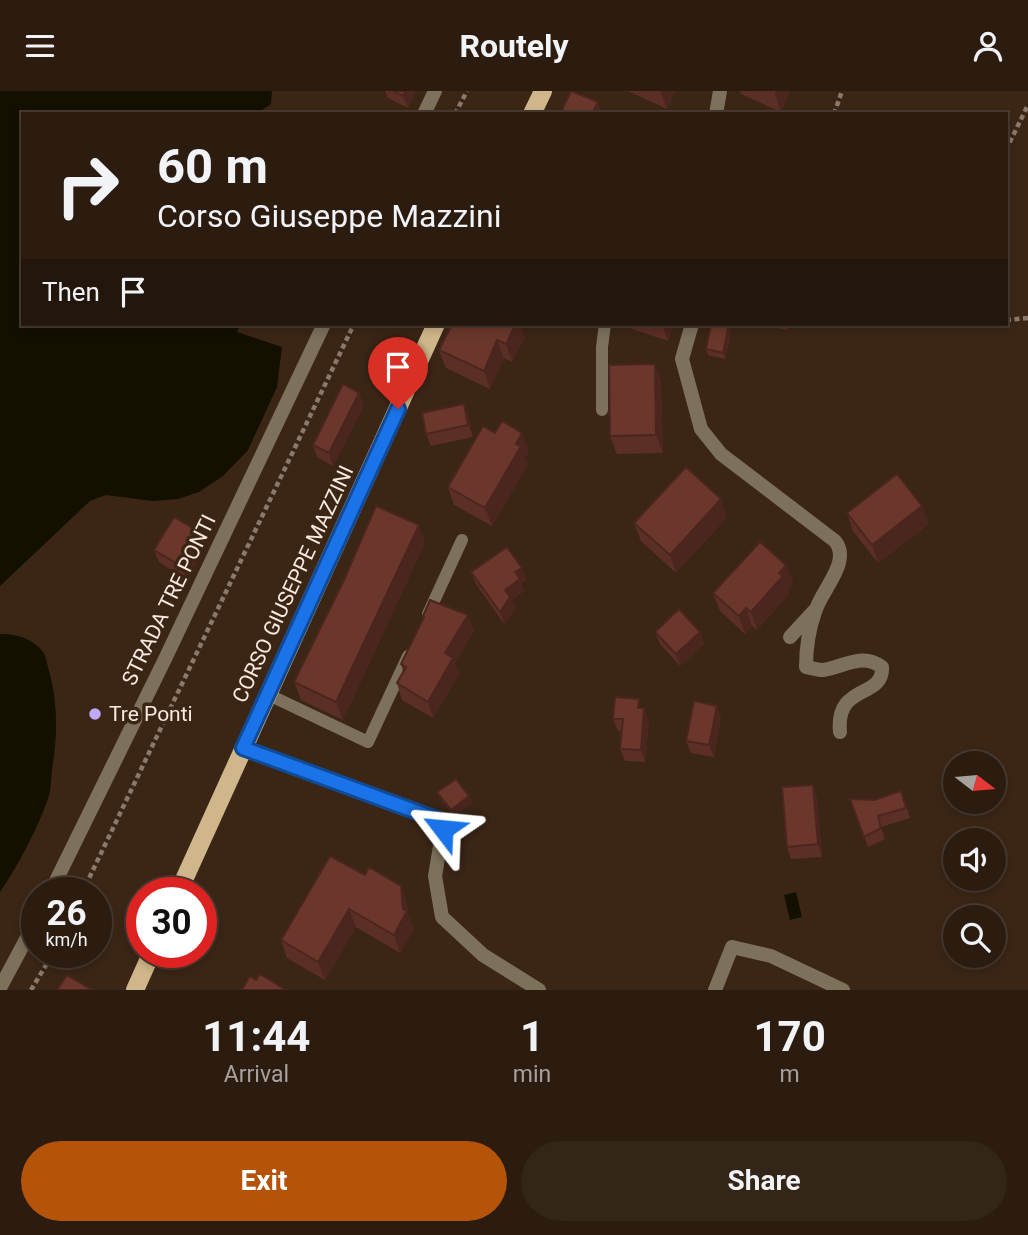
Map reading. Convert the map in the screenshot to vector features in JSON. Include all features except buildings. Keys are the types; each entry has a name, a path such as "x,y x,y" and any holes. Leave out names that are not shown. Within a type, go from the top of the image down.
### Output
{"main road":[{"path":"533,112 543,91"},
{"name":"CORSO GIUSEPPE MAZZINI","path":"185,877 435,326"},
{"path":"135,990 145,968"}],"street":[{"path":"426,112 435,91"},
{"path":"716,112 720,91"},
{"name":"STRADA TRE PONTI","path":"58,877 323,326"},
{"path":"691,326 682,359 701,429 721,454 835,541 840,549 839,561 815,610 806,667 821,670 860,659 874,661 881,667 880,680 848,700 840,711 840,732"},
{"path":"790,637 815,610"},
{"path":"243,748 439,820 443,829 435,876 442,917 483,955 539,990"},
{"path":"715,990 732,947 771,956 843,990"},
{"path":"0,988 21,949"}],"lane":[{"path":"602,411 605,326"},
{"path":"421,628 462,540"},
{"path":"267,694 368,742 415,641"}],"path":[{"path":"456,112 467,91"},
{"path":"835,112 842,91"},
{"path":"1008,146 1028,105"},
{"path":"1008,320 1028,318"},
{"path":"90,877 353,326"},
{"path":"31,990 44,968"}],"shaded area":[{"path":"0,91 272,91 271,104 259,112 21,112 21,326 239,326 237,332 282,347 277,387 248,450 223,476 199,492 178,499 153,501 106,495 90,501 0,586"},
{"path":"0,634 24,638 39,647 44,654 54,693 56,731 49,796 28,845 0,892"},
{"path":"796,892 802,917 790,920 784,895"}],"place":[{"name":"Tre Ponti","path":"95,714"}],"route":[{"path":"398,409 243,748 419,815 439,820 443,829"}]}
